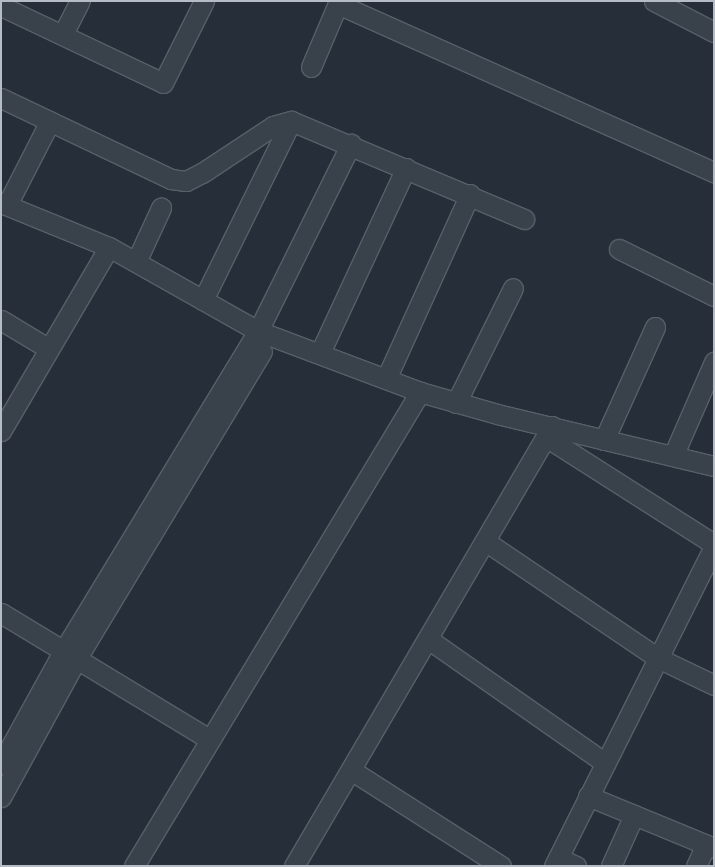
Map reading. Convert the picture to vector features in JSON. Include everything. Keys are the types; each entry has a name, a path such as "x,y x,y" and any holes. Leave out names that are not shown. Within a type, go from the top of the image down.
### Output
{"street":[{"path":"63,34 80,1"},
{"path":"1,6 163,83 204,1"},
{"path":"654,1 714,32"},
{"path":"311,67 338,2 714,172"},
{"path":"1,98 171,179 186,181 202,173 273,126 291,121 470,194 524,219"},
{"path":"50,121 4,204 109,248 265,333 420,392 549,432 604,440 714,466"},
{"path":"203,300 291,121"},
{"path":"1,764 265,333 351,144"},
{"path":"320,353 406,168"},
{"path":"386,379 470,194"},
{"path":"136,262 161,208"},
{"path":"1,431 109,248"},
{"path":"619,249 714,296"},
{"path":"456,403 513,288"},
{"path":"1,320 50,349"},
{"path":"604,440 655,327"},
{"path":"673,456 714,362"},
{"path":"134,866 420,392"},
{"path":"294,866 549,432"},
{"path":"549,432 714,546 556,862 576,866"},
{"path":"485,541 658,658 714,685"},
{"path":"1,613 209,739"},
{"path":"428,639 604,763"},
{"path":"1,797 70,654"},
{"path":"351,770 501,866"},
{"path":"588,796 710,846 696,866"},
{"path":"611,866 634,815"}]}
